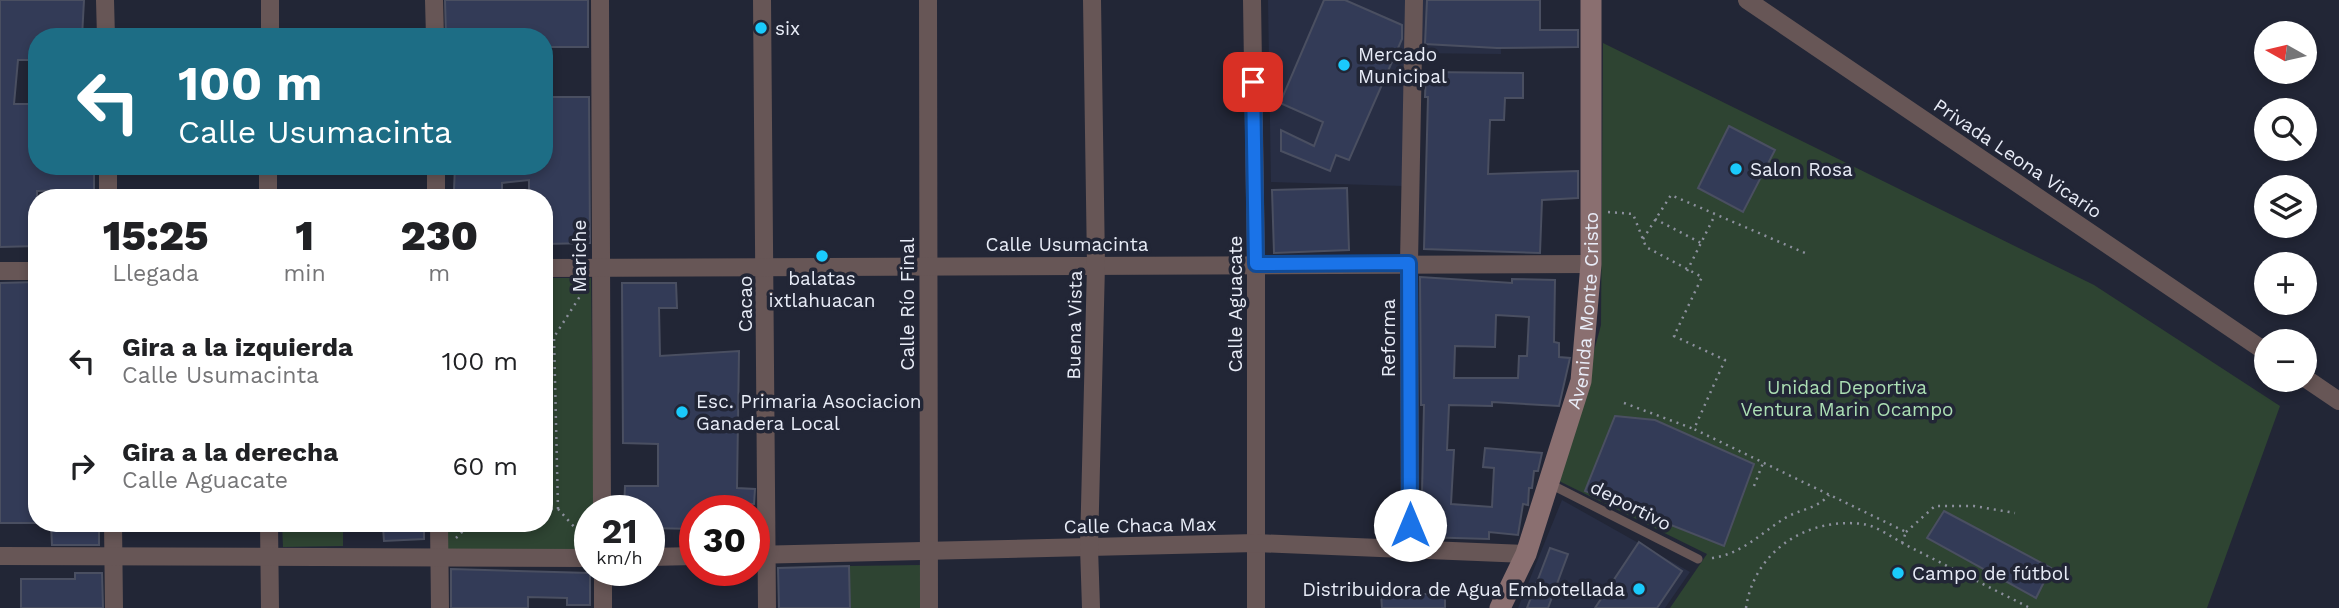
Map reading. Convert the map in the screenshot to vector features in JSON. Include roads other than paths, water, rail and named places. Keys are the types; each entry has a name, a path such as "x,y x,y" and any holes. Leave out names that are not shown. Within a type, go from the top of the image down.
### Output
{"main road":[{"name":"Avenida Monte Cristo","path":"1500,608 1526,554 1581,381 1591,264 1591,0"}],"street":[{"path":"105,0 106,28"},
{"path":"270,0 270,28"},
{"path":"434,0 435,28"},
{"name":"Mariche","path":"600,0 602,495"},
{"name":"Cacao","path":"761,495 766,267 762,0"},
{"name":"Calle Río Final","path":"928,0 929,608"},
{"name":"Buena Vista","path":"1091,608 1089,547 1096,265 1092,0"},
{"name":"Calle Aguacate","path":"1252,0 1256,264 1256,608"},
{"name":"Reforma","path":"1410,551 1409,263 1414,0"},
{"name":"Privada Leona Vicario","path":"1747,0 2254,344"},
{"name":"Calle Usumacinta","path":"553,268 1591,264"},
{"path":"0,271 28,271"},
{"path":"2317,386 2339,401"},
{"path":"113,532 114,608"},
{"path":"269,532 270,608"},
{"path":"439,532 440,608"},
{"name":"Calle Chaca Max","path":"770,555 1256,543 1526,554"},
{"path":"0,556 574,558"},
{"path":"603,586 603,608"},
{"name":"Cacao","path":"764,586 767,608"}],"lane":[{"name":"deportivo","path":"1549,483 1698,559"}],"place":[{"name":"six","path":"761,28"},
{"name":"Mercado Municipal","path":"1344,65"},
{"name":"Salon Rosa","path":"1736,169"},
{"name":"balatas ixtlahuacan","path":"822,256"},
{"name":"Esc. Primaria Asociacion Ganadera Local","path":"682,412"},
{"name":"Campo de fútbol","path":"1898,573"},
{"name":"Distribuidora de Agua Embotellada","path":"1639,589"}],"park label":[{"name":"Unidad Deportiva Ventura Marin Ocampo","path":"1847,398"}]}
